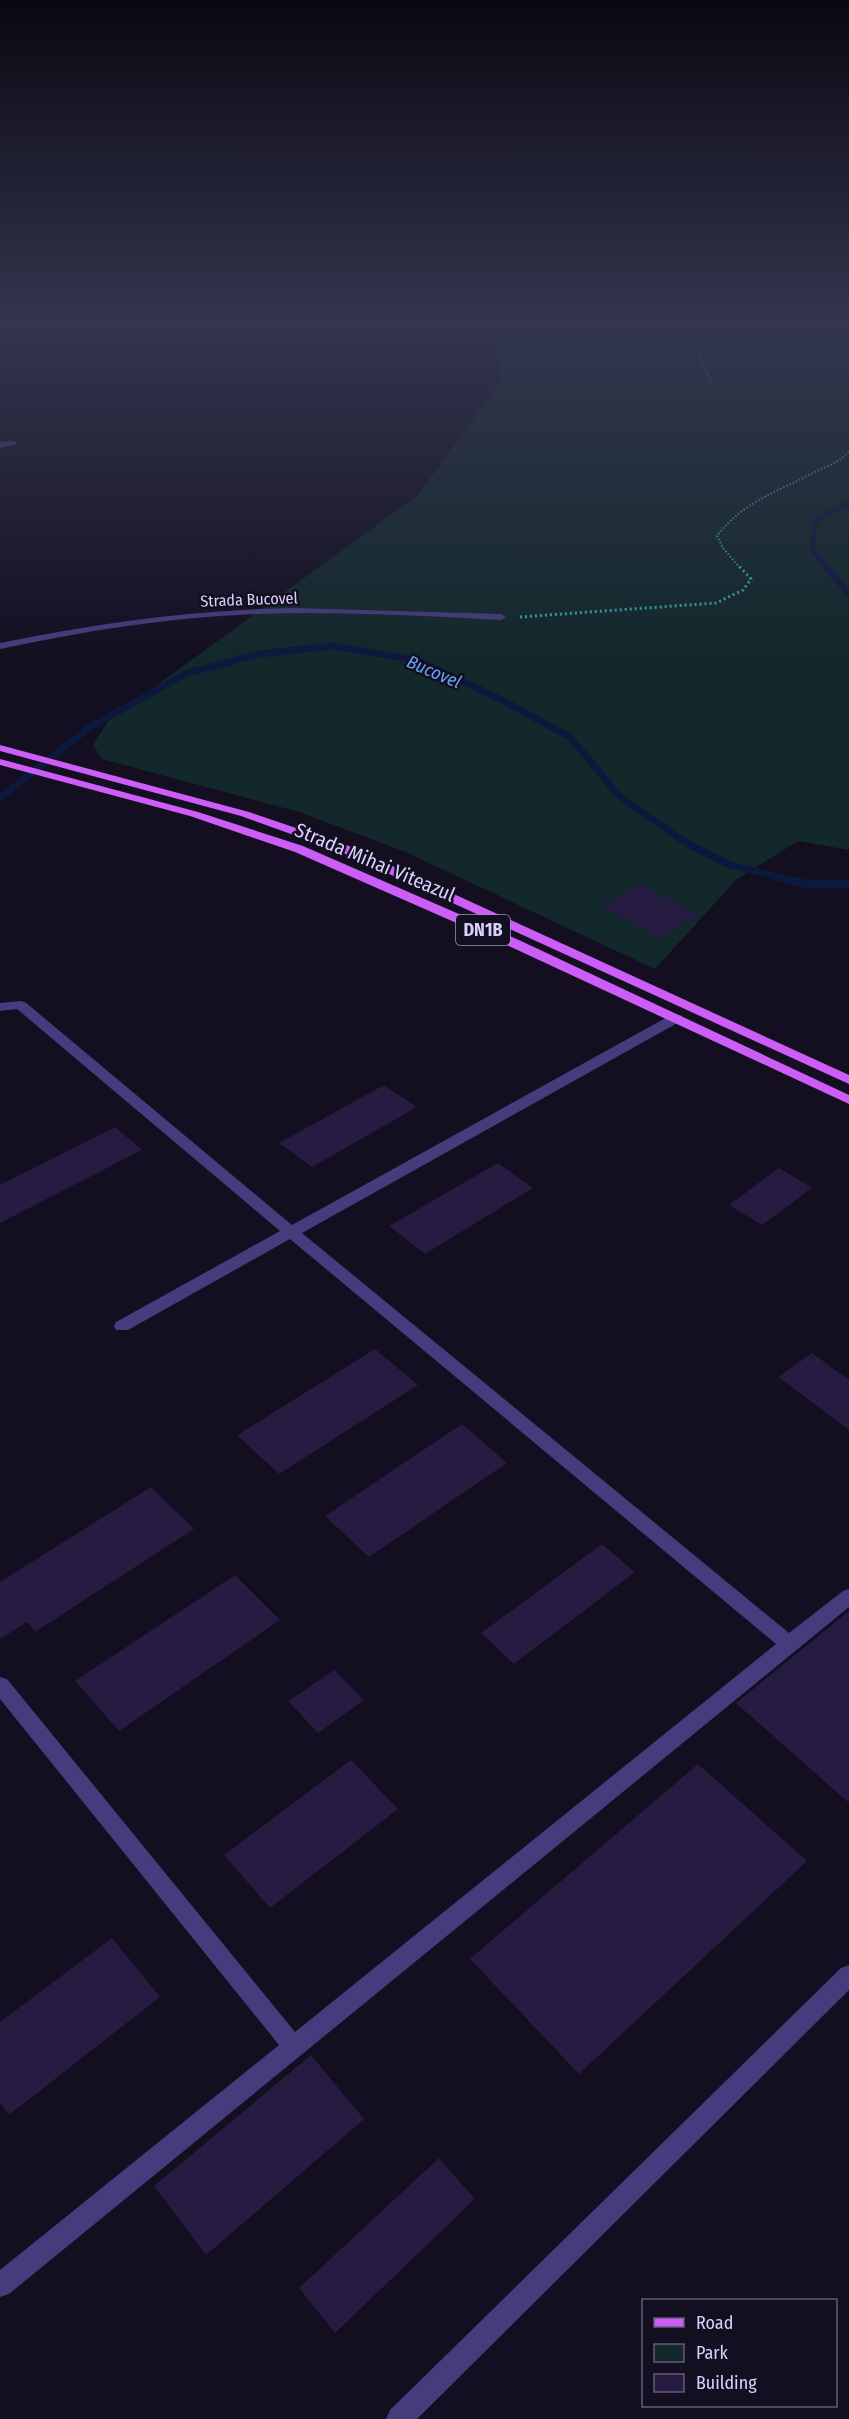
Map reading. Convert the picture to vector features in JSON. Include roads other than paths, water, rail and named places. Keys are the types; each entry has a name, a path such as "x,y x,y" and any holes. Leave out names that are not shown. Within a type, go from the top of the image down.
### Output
{"main road":[{"name":"Strada Mihai Viteazul","path":"0,748 245,814 345,849 849,1080"},
{"name":"Strada Mihai Viteazul","path":"0,762 214,821 299,849 676,1018 849,1100"}],"street":[{"path":"0,445 14,444"},
{"name":"Strada Bucovel","path":"0,646 142,621 226,613 312,612 501,617"},
{"path":"0,1007 20,1005 789,1644"},
{"path":"122,1326 676,1018"},
{"path":"0,2285 849,1596"},
{"path":"0,1684 294,2047"},
{"path":"399,2419 849,1975"}],"waterway":[{"name":"Bucovel","path":"827,568 813,550 815,521 849,503"},
{"name":"Bucovel","path":"826,566 849,594"},
{"name":"Bucovel","path":"0,798 90,727 187,673 259,654 333,646 416,660 496,697 570,737 619,796 688,844 730,865 780,877"},
{"name":"Bucovel","path":"774,876 807,884 849,884"}]}
